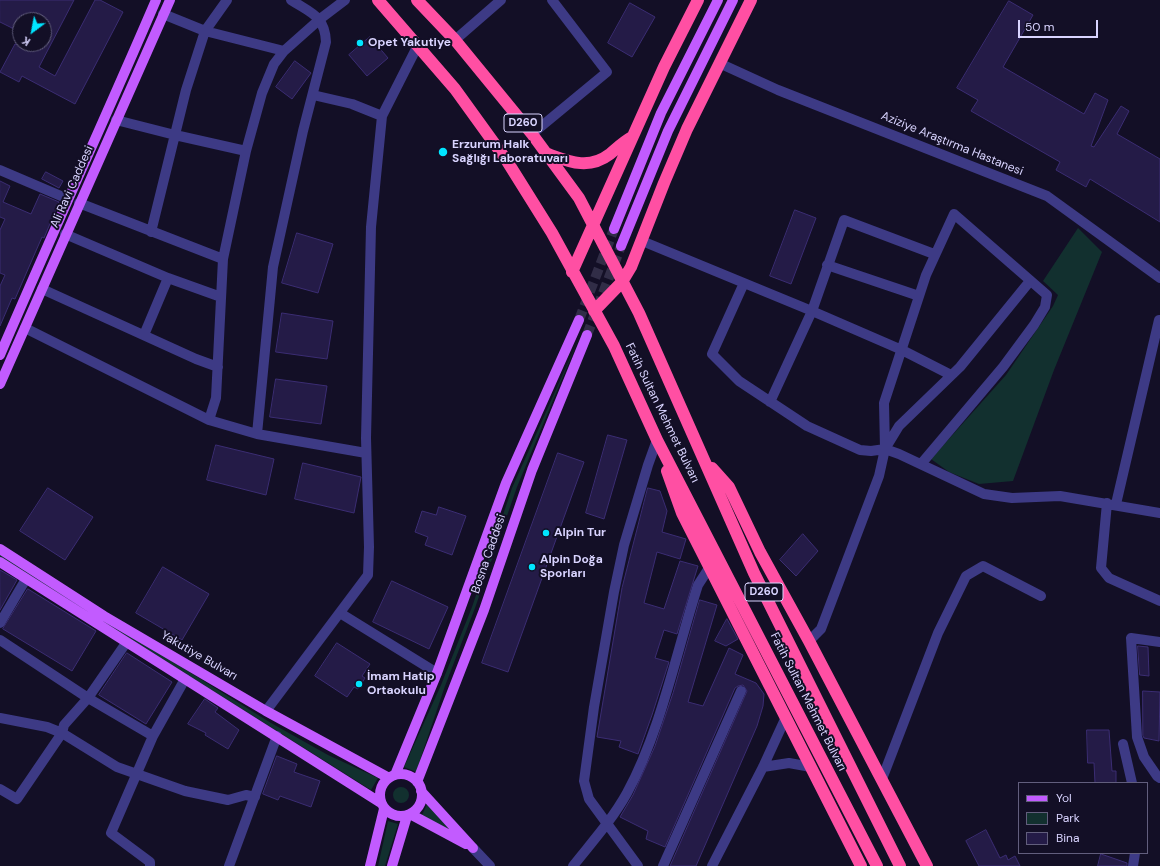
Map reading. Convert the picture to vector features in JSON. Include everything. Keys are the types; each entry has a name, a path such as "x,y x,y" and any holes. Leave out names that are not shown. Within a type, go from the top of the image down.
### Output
{"highway":[{"name":"Fatih Sultan Mehmet Bulvarı","path":"378,0 455,89 507,161 552,233 572,272 614,346 659,442 877,866"},
{"name":"Fatih Sultan Mehmet Bulvarı","path":"417,0 454,40 532,134 579,198 642,320 754,573 900,866"},
{"path":"572,272 632,136 664,67 698,0"},
{"path":"594,311 622,282 631,267 673,160 751,0"},
{"path":"548,154 572,163 592,164 601,160 620,143 632,136"},
{"path":"659,442 668,475 682,513 861,866"},
{"path":"704,460 729,487 760,552 810,641 927,866"}],"main road":[{"name":"Ali Ravi Caddesi","path":"1,348 106,118 156,0"},
{"name":"Ali Ravi Caddesi","path":"0,384 65,234 170,0"},
{"path":"614,229 661,113 718,0"},
{"path":"621,246 668,131 733,0"},
{"path":"370,866 382,806 380,789 392,776 437,673 506,483 579,320"},
{"name":"Bosna Caddesi","path":"419,786 484,610 532,470 587,335"},
{"name":"Yakutiye Bulvarı","path":"0,549 104,616 266,711 392,776"},
{"path":"0,562 126,643 277,736 395,816 409,815 473,848"},
{"path":"392,776 407,775 419,786 473,848"},
{"path":"392,866 409,815 420,804 419,786"}],"street":[{"path":"151,232 186,90 205,31 227,0"},
{"path":"257,434 273,267 303,131 326,42 326,33 320,19 291,0"},
{"path":"209,420 216,398 223,259 246,151 268,78 284,51 320,19 345,0"},
{"path":"454,40 501,0"},
{"path":"532,134 607,72 552,0"},
{"path":"163,14 205,31 284,51"},
{"path":"266,711 368,575 369,547 366,453 371,227 382,116 418,45"},
{"name":"Aziziye Araştırma Hastanesi","path":"719,63 778,90 1047,196 1160,278"},
{"path":"313,95 352,104 382,116"},
{"path":"116,120 246,151"},
{"path":"0,170 68,199"},
{"path":"79,203 223,259"},
{"path":"886,450 884,403 934,254 954,214 1047,295 1045,307 1003,367 921,464"},
{"path":"770,402 812,311 844,220 934,254"},
{"path":"65,234 168,278 221,297"},
{"path":"642,241 744,282 902,350 951,375"},
{"path":"828,265 919,296"},
{"path":"144,335 168,278"},
{"path":"810,641 821,629 879,476 886,450 899,426 951,375 1030,281"},
{"path":"744,282 712,354 740,381 807,426 850,447 871,451 886,450 921,464 984,494 1012,498 1060,496 1111,503 1160,513"},
{"path":"42,289 144,335 218,366"},
{"path":"1159,320 1111,503 1101,568 1109,578 1160,601"},
{"path":"25,328 209,420 257,434 366,453"},
{"path":"638,866 589,799 584,781 595,699 624,545 648,464 659,442"},
{"path":"882,778 938,633 966,576 983,566 1041,596"},
{"path":"573,866 608,824 627,792 646,752 698,585 709,568"},
{"path":"0,623 26,579"},
{"path":"340,612 437,673"},
{"path":"1160,642 1131,638 1137,737 1144,757 1160,778"},
{"path":"0,640 88,698 153,736"},
{"path":"0,789 17,800 62,733 64,725 88,698 126,643"},
{"path":"150,866 150,862 111,833 153,736 185,680"},
{"path":"663,866 741,690"},
{"path":"712,866 763,767 786,717"},
{"path":"0,718 31,722 62,733 117,767 136,775 185,791 228,800 246,795 254,797"},
{"path":"229,866 277,736"},
{"path":"1124,744 1132,782"},
{"path":"763,767 789,763 811,767"},
{"path":"473,848 490,866"},
{"path":"1134,866 1135,854"}],"green space":[{"path":"1078,228 1102,252 1054,370 1013,481 979,484 949,472 931,459 1006,375 1053,306 1058,295 1043,281"},
{"path":"579,338 517,487 475,608 445,686 416,772 404,767 441,685 472,607 512,488"},
{"path":"0,554 271,723 328,755 378,778 371,790 0,557"},
{"path":"398,787 404,787 409,792 407,801 404,803 398,803 393,798 393,792"},
{"path":"427,804 453,833 422,815"},
{"path":"388,821 398,824 385,866 378,866"}],"building":[{"path":"0,0 74,0 52,42 52,12 12,12 12,28 0,22"},
{"path":"95,0 100,0 123,12 75,104 22,76 19,82 0,72 12,50 12,52 47,52 39,67 55,76"},
{"path":"1009,1 1033,15 1003,67 1084,114 1095,93 1108,100 1091,146 1094,147 1121,106 1129,111 1117,134 1160,159 1160,222 1090,179 1086,187 1056,170 1060,162 971,111 978,100 957,88"},
{"path":"630,3 655,17 632,57 608,43"},
{"path":"370,37 388,58 367,76 349,55"},
{"path":"295,61 311,73 292,99 276,87"},
{"path":"46,172 63,181 59,188 42,179"},
{"path":"0,181 10,186 3,202 31,214 40,194 59,202 44,238 42,237 15,299 12,298 0,326 0,286 5,275 0,273 0,230 5,219 0,217"},
{"path":"795,210 816,218 791,284 770,276"},
{"path":"297,233 333,244 318,293 282,283"},
{"path":"282,313 333,321 327,359 276,352"},
{"path":"276,379 327,386 321,424 270,417"},
{"path":"608,435 627,440 604,519 586,513"},
{"path":"216,445 274,459 266,495 207,480"},
{"path":"558,453 584,462 508,672 482,663"},
{"path":"303,463 361,477 354,513 295,499"},
{"path":"48,488 93,517 65,560 20,531"},
{"path":"648,488 660,491 667,511 662,532 686,539 680,559 657,552 644,603 664,609 680,561 698,566 677,634 664,630 655,658 669,662 638,754 619,747 621,741 597,737 622,588"},
{"path":"439,507 466,516 452,555 425,545 428,537 415,532 422,511 436,515"},
{"path":"803,534 818,551 796,576 780,560"},
{"path":"163,567 209,594 182,640 136,613"},
{"path":"0,570 17,580 0,610"},
{"path":"392,581 448,607 429,649 373,622"},
{"path":"28,589 96,631 72,671 3,629"},
{"path":"700,600 717,605 688,702 703,706 729,648 743,655 735,674 756,683 764,694 763,706 757,726 696,866 670,866 747,691 743,685 735,688 665,847 646,839 648,831 620,817 633,795 655,746 673,693"},
{"path":"727,619 738,639 726,646 715,641"},
{"path":"337,643 370,664 362,676 365,678 358,689 354,687 347,697 315,676"},
{"path":"1138,646 1148,647 1149,676 1140,675"},
{"path":"127,653 172,682 146,724 99,695"},
{"path":"1143,691 1160,692 1159,741 1144,738 1143,736"},
{"path":"205,699 218,708 215,712 239,730 228,749 205,735 206,733 188,724"},
{"path":"1087,730 1109,730 1112,771 1116,771 1116,782 1095,782 1094,763 1088,763"},
{"path":"277,756 297,764 294,772 320,781 311,807 280,796 278,800 263,794"},
{"path":"986,830 1000,858 1006,855 1008,860 1015,856 1020,866 979,866 966,841"},
{"path":"1101,854 1127,863 1127,866 1098,866"}],"tunnel":[{"path":"579,320 614,229"},
{"path":"587,335 621,246"}],"place":[{"name":"Opet Yakutiye","path":"360,43"},
{"name":"Erzurum Halk Sağlığı Laboratuvarı","path":"443,152"},
{"name":"Alpin Tur","path":"546,533"},
{"name":"Alpin Doğa Sporları","path":"532,567"},
{"name":"İmam Hatip Ortaokulu","path":"359,684"}]}
